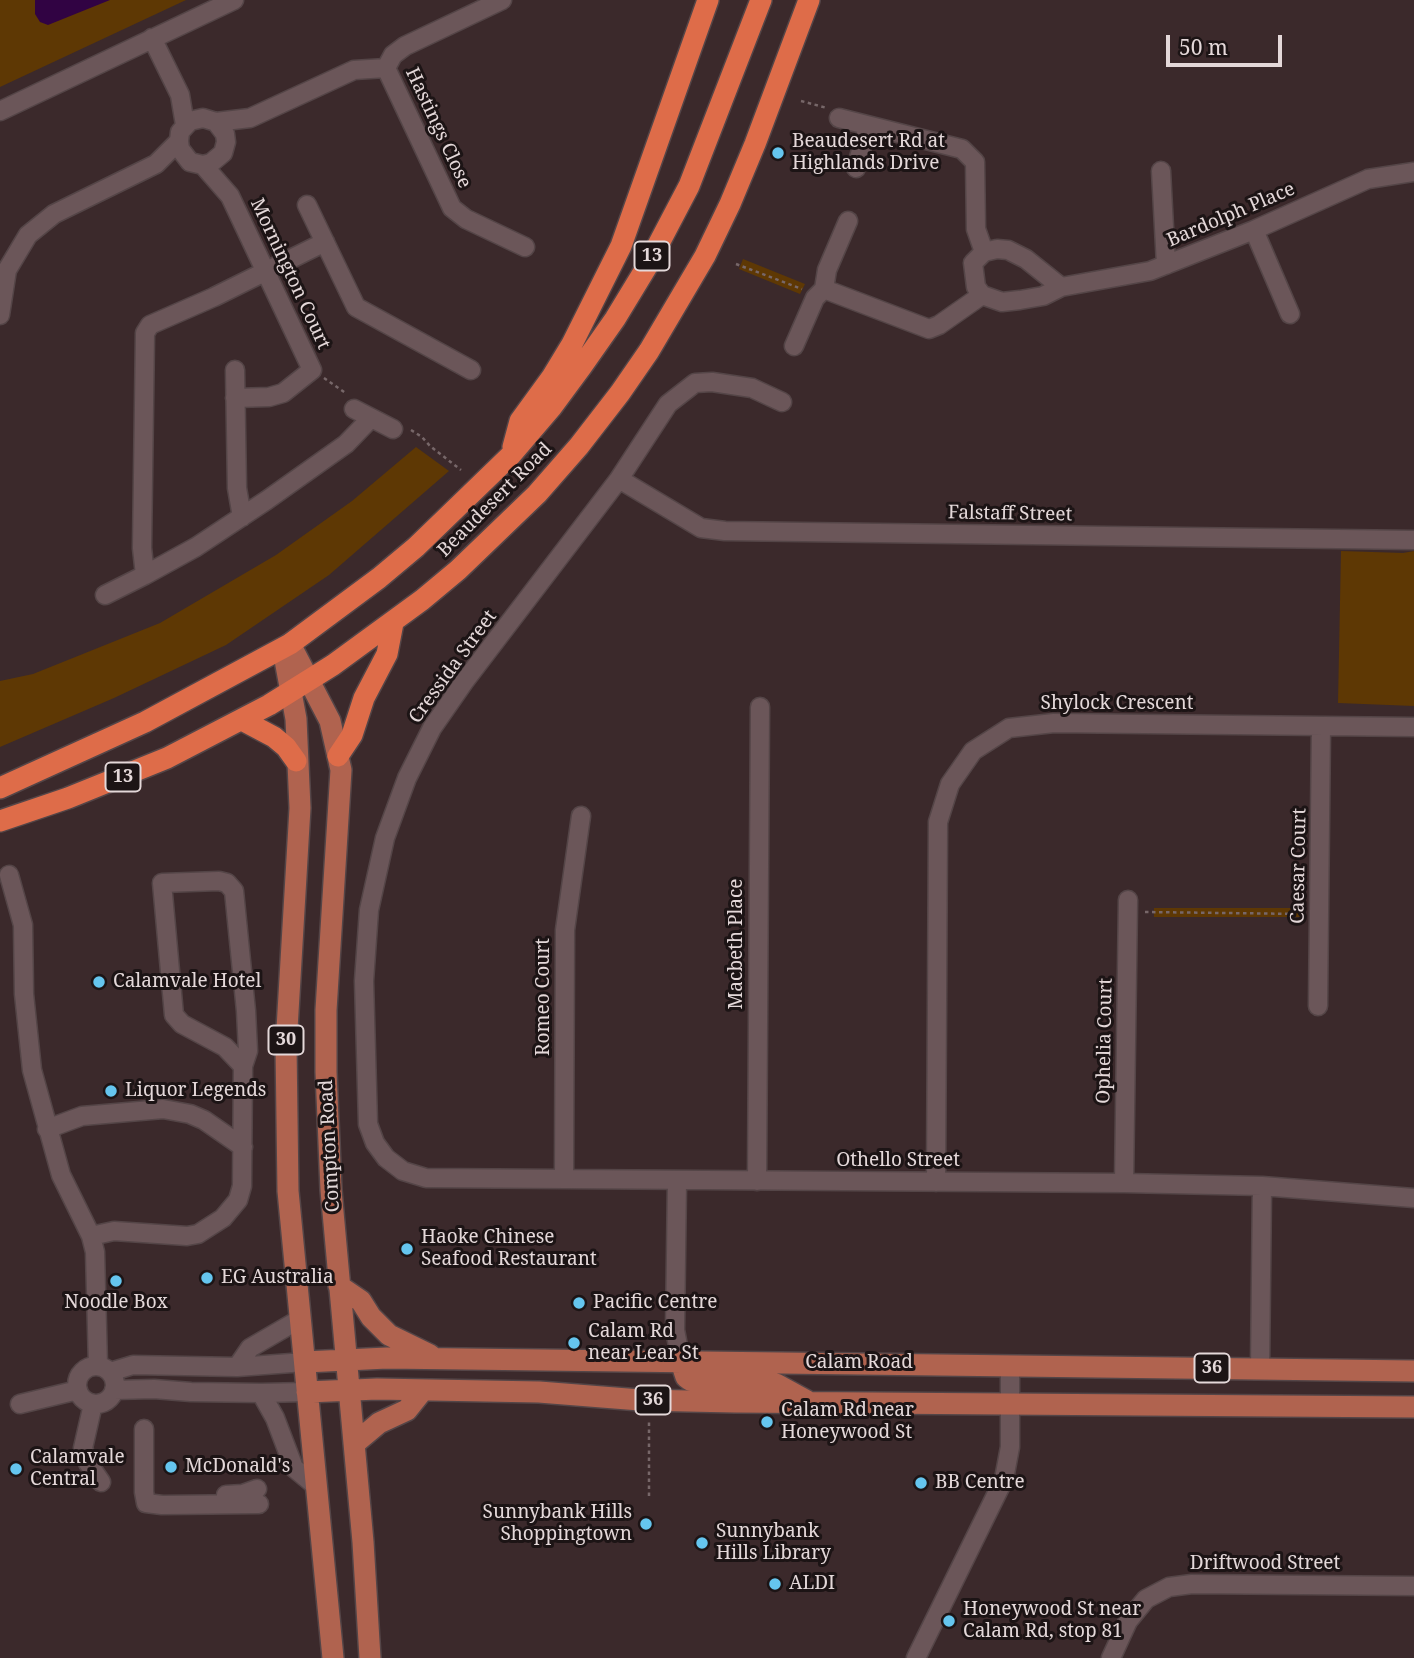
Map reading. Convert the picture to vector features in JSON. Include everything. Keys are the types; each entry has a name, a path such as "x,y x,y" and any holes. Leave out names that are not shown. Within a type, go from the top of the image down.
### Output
{"highway":[{"path":"510,456 520,421 559,366 617,256 708,0"},
{"name":"Beaudesert Road","path":"0,788 145,722 287,646 416,547 510,456 575,376 615,319 646,268 689,186 761,0"},
{"name":"Beaudesert Road","path":"0,821 121,778 167,758 242,720 300,686 393,623 458,570 537,494 579,446 649,351 705,256 730,204 808,0"},
{"path":"338,756 352,735 364,698 387,654 393,623"},
{"path":"242,720 275,737 296,761"}],"main road":[{"name":"Compton Road","path":"287,646 300,686 296,761 300,834 285,1086 288,1191 333,1658"},
{"name":"Compton Road","path":"300,686 330,721 342,785 329,966 326,1072 330,1167 363,1542 370,1658"},
{"path":"339,1286 361,1301 371,1317 388,1335 436,1359"},
{"name":"Calam Road","path":"305,1362 436,1359 1414,1371"},
{"path":"681,1362 686,1377 690,1380 776,1384 808,1402"},
{"path":"354,1444 379,1423 407,1410 423,1390"},
{"name":"Calam Road","path":"307,1392 539,1392 659,1401 1414,1407"}],"street":[{"path":"0,111 234,0"},
{"path":"0,315 7,270 28,235 54,214 156,164 196,118 250,118 354,70 386,68 393,55 405,46 502,0"},
{"path":"152,38 180,95 221,127 224,148"},
{"name":"Hastings Close","path":"386,68 452,208 466,219 525,247"},
{"path":"180,95 180,149 197,163"},
{"path":"156,164 197,163 218,159 250,118"},
{"path":"839,118 962,149 975,162 976,229 984,252"},
{"path":"856,168 868,126"},
{"name":"Mornington Court","path":"224,148 230,196 312,370 283,393 269,397 235,398"},
{"name":"Mornington Court","path":"197,163 230,196"},
{"path":"1161,171 1166,265"},
{"name":"Bardolph Place","path":"982,295 1002,302 1020,300 1043,296 1061,287 1150,271 1254,230 1368,180 1414,172"},
{"path":"307,205 356,307 471,370"},
{"path":"794,345 820,293 848,221"},
{"path":"1254,230 1290,314"},
{"path":"145,575 142,534 145,333 150,325 325,242"},
{"path":"820,293 929,329 982,295 976,287 973,263 984,252 997,248 1026,259 1061,287"},
{"path":"235,370 237,488 242,517"},
{"name":"Cressida Street","path":"386,1158 375,1143 368,1124 364,981 369,910 385,838 407,778 432,728 619,479 668,404 695,383 712,382 752,388 782,402"},
{"path":"354,409 393,429"},
{"path":"105,595 197,547 346,444 371,418"},
{"name":"Falstaff Street","path":"619,479 701,528 725,531 1414,540"},
{"name":"Macbeth Place","path":"757,1181 760,707"},
{"name":"Shylock Crescent","path":"936,1182 938,822 950,784 973,751 1009,728 1054,723 1414,727"},
{"name":"Caesar Court","path":"1318,1006 1321,726"},
{"name":"Romeo Court","path":"564,1178 565,930 581,816"},
{"path":"9,875 23,925 24,994 29,1054 47,1129 66,1186 91,1236 96,1257 104,1369 115,1384 107,1401 93,1404 83,1399 78,1390 78,1378 92,1366 104,1369 133,1365 237,1367 305,1362"},
{"path":"91,1236 114,1231 193,1236 223,1218 240,1194 243,1177 243,1066 248,1051 234,891 228,883 219,881 162,883 174,1015 180,1023 225,1047 243,1066"},
{"name":"Ophelia Court","path":"1124,1183 1128,906"},
{"path":"47,1129 82,1116 163,1109 190,1114 204,1120 243,1146"},
{"name":"Othello Street","path":"386,1158 403,1171 426,1178 1124,1183 1262,1186 1414,1198"},
{"path":"677,1181 675,1330 681,1362"},
{"path":"1261,1369 1262,1186"},
{"path":"237,1367 250,1348 300,1319"},
{"path":"916,1658 1004,1479 1010,1447 1010,1365"},
{"path":"20,1404 78,1390"},
{"path":"114,1390 261,1394 307,1392"},
{"path":"261,1394 275,1418 294,1468 317,1486"},
{"path":"93,1404 83,1448 88,1462 101,1482"},
{"path":"144,1429 146,1503 209,1505 258,1497"},
{"name":"Driftwood Street","path":"1111,1658 1128,1621 1146,1599 1169,1587 1192,1584 1414,1586"}],"path":[{"path":"801,101 835,110 839,118"},
{"path":"736,264 806,291 820,293"},
{"path":"1128,906 1319,914"},
{"path":"649,1416 649,1496"}],"shaded area":[{"path":"0,0 186,0 0,87"},
{"path":"35,0 110,0 48,25 40,22 35,14"},
{"path":"743,259 805,284 800,294 739,269"},
{"path":"416,447 449,471 329,575 226,645 114,698 0,747 0,681 33,674 160,623 276,555 352,501"},
{"path":"1341,551 1414,551 1414,706 1338,703"},
{"path":"1154,908 1300,908 1300,917 1154,917"}],"place":[{"name":"Beaudesert Rd at Highlands Drive","path":"778,153"},
{"name":"Calamvale Hotel","path":"99,982"},
{"name":"Liquor Legends","path":"111,1091"},
{"name":"Haoke Chinese Seafood Restaurant","path":"407,1249"},
{"name":"EG Australia","path":"207,1278"},
{"name":"Noodle Box","path":"116,1281"},
{"name":"Pacific Centre","path":"579,1303"},
{"name":"Calam Rd near Lear St","path":"574,1343"},
{"name":"Calam Rd near Honeywood St","path":"767,1422"},
{"name":"McDonald's","path":"171,1467"},
{"name":"Calamvale Central","path":"16,1469"},
{"name":"BB Centre","path":"921,1483"},
{"name":"Sunnybank Hills Shoppingtown","path":"646,1524"},
{"name":"Sunnybank Hills Library","path":"702,1543"},
{"name":"ALDI","path":"775,1584"},
{"name":"Honeywood St near Calam Rd, stop 81","path":"949,1621"}]}
